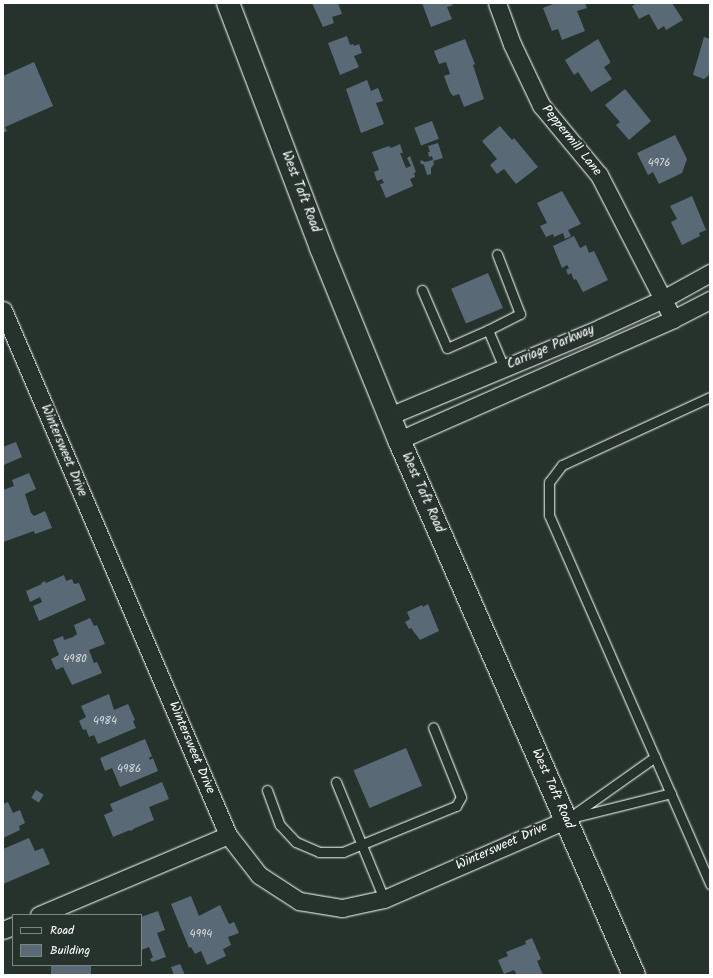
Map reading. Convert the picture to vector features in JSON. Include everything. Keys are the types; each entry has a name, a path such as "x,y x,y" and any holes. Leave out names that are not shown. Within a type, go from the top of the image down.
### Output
{"main road":[{"name":"West Taft Road","path":"228,3 317,237 399,440 634,975"}],"street":[{"name":"Peppermill Lane","path":"497,3 512,44 541,104 599,175 673,319"},
{"name":"Carriage Parkway","path":"389,416 600,328 663,299 710,273"},
{"name":"Carriage Parkway","path":"399,440 673,319 710,300"},
{"name":"Wintersweet Drive","path":"3,310 228,835 259,875 299,901 342,908 384,899 566,820"},
{"path":"504,368 514,390"},
{"path":"41,914 228,835"}],"lane":[{"path":"422,290 447,348 488,330 520,314 496,254"},
{"path":"488,330 504,368"},
{"path":"710,397 562,465 549,482 549,515 710,884"},
{"path":"267,790 280,825 296,842 319,852 343,852 456,806 461,797 433,727"},
{"path":"566,820 655,757"},
{"path":"336,782 384,899"},
{"path":"566,820 671,793"}],"building":[{"path":"312,3 338,3 342,14 332,17 334,23 323,27"},
{"path":"422,3 452,3 453,5 447,7 452,19 431,27"},
{"path":"556,3 585,3 587,8 577,11 585,31 562,40 558,29 552,31 543,8"},
{"path":"637,3 672,3 683,20 666,30 664,26 658,30 649,14 639,19 632,6"},
{"path":"347,36 350,45 353,44 354,46 359,44 362,53 354,56 359,67 340,75 328,43"},
{"path":"704,37 710,39 710,72 704,79 693,75"},
{"path":"465,39 475,64 473,65 484,99 464,107 459,94 453,96 450,92 444,76 450,74 446,62 439,64 434,51"},
{"path":"598,39 610,61 610,63 604,67 612,79 591,92 578,72 574,75 565,60"},
{"path":"34,62 53,106 5,127 7,131 3,133 3,76"},
{"path":"367,80 371,91 378,88 383,101 376,103 384,124 361,133 346,89"},
{"path":"625,89 651,121 629,140 616,125 620,122 605,105"},
{"path":"432,121 439,139 421,146 414,128"},
{"path":"500,126 512,140 514,138 538,167 516,184 504,169 497,174 490,165 497,159 482,141"},
{"path":"675,135 687,159 682,173 659,184 653,172 648,175 637,153"},
{"path":"438,143 443,158 433,161 434,164 431,168 431,174 427,175 424,165 420,163 421,160 425,162 433,160 432,156 429,157 428,152 430,152 428,146"},
{"path":"400,144 403,153 400,153 406,168 411,166 407,158 410,156 416,172 414,173 415,177 410,179 413,186 386,198 380,184 384,183 382,179 377,181 374,172 379,170 372,152 389,146 391,148"},
{"path":"562,191 581,224 568,230 571,236 565,239 563,233 554,237 553,234 546,237 540,226 547,223 537,203"},
{"path":"692,196 706,230 699,233 700,236 682,245 671,222 677,219 670,206"},
{"path":"574,236 580,248 586,245 589,253 594,251 608,280 583,292 576,279 574,280 571,273 568,275 566,270 569,268 567,265 562,268 553,246"},
{"path":"488,273 503,308 466,324 451,289"},
{"path":"16,442 22,457 4,465 3,447"},
{"path":"29,473 36,489 25,494 31,513 34,516 45,511 52,528 35,534 34,531 3,542 3,490 14,486 12,480"},
{"path":"64,575 66,581 72,579 74,584 79,583 86,600 39,621 33,606 42,602 40,597 30,602 26,591 42,584 41,583 45,581 46,583"},
{"path":"428,604 439,631 420,640 411,628 409,629 405,622 410,619 407,612 422,605 423,607"},
{"path":"90,618 94,626 97,625 105,644 89,650 94,663 97,662 102,673 72,685 63,667 56,670 51,659 59,655 53,640 63,636 64,640 73,637 77,634 74,625"},
{"path":"109,694 114,710 128,704 135,720 133,721 136,728 98,744 94,735 89,737 86,729 83,730 79,721 86,717 81,706"},
{"path":"145,739 152,756 149,758 150,760 153,758 158,771 120,787 112,768 105,771 100,758"},
{"path":"406,748 422,786 370,808 354,770"},
{"path":"162,782 169,799 149,807 154,820 113,837 104,815 113,811 110,804"},
{"path":"36,790 44,795 39,802 31,798"},
{"path":"8,802 13,813 20,810 25,823 19,826 20,830 3,838 3,804"},
{"path":"29,838 35,851 43,848 50,864 3,884 3,849"},
{"path":"191,896 199,916 220,905 229,924 234,922 239,933 228,937 231,945 223,949 226,956 207,965 201,951 195,954 191,947 189,948 171,904"},
{"path":"158,911 165,930 157,933 166,957 152,962 150,959 153,957 149,947 142,950 142,917"},
{"path":"532,938 541,959 537,961 543,975 517,975 514,970 504,974 498,960 508,956 506,952 526,944 525,941"},
{"path":"180,964 185,975 174,975 171,967"},
{"path":"51,966 91,966 91,975 51,975"}]}
